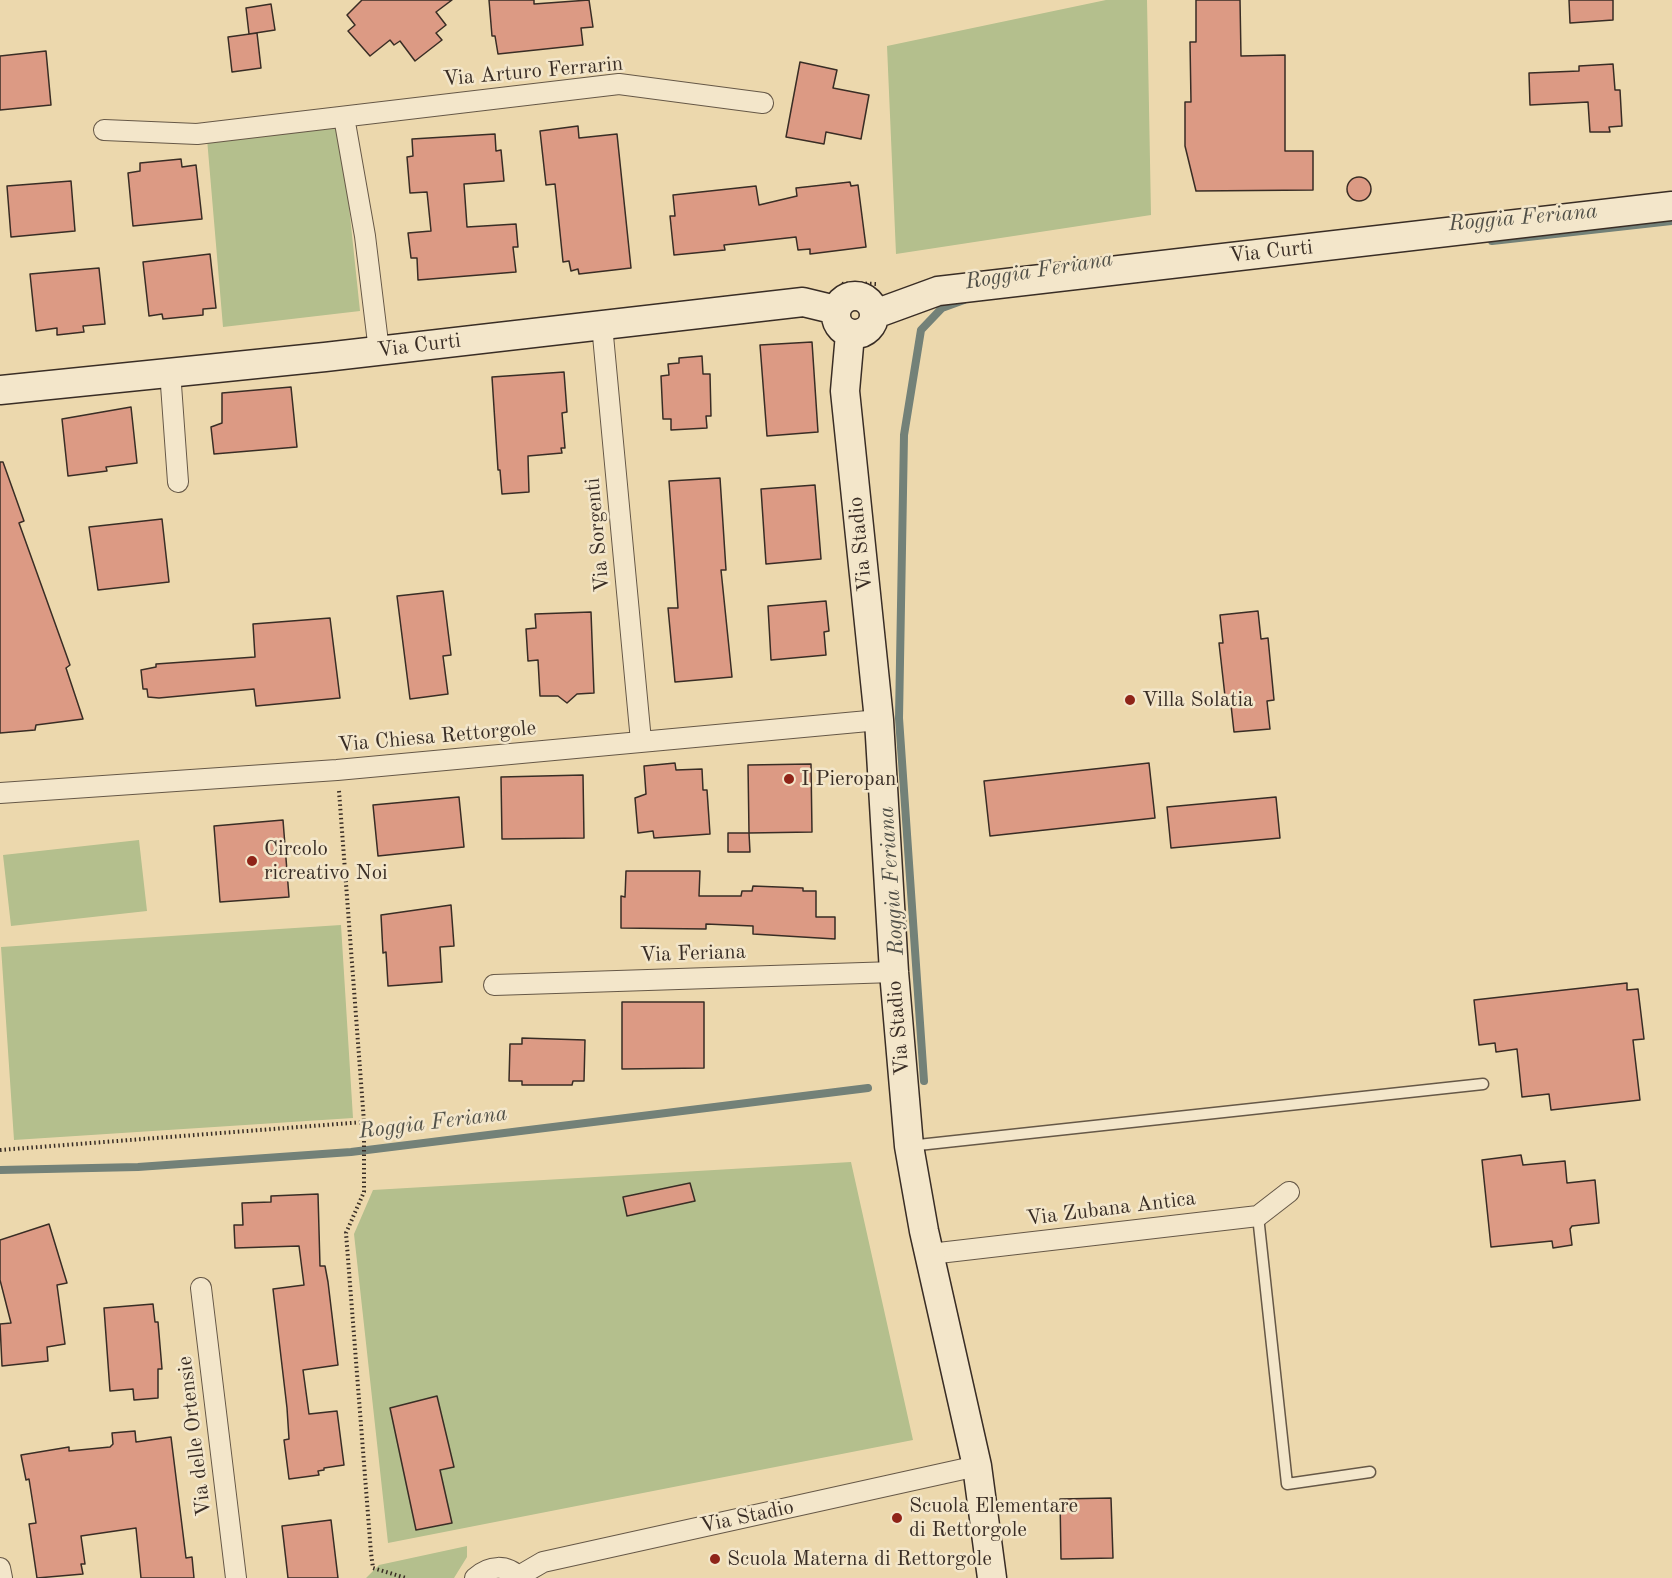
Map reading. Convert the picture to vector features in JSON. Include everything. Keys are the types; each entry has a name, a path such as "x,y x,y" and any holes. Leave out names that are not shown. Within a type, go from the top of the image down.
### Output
{"street":[{"name":"Via Arturo Ferrarin","path":"104,130 197,134 619,84 763,103"},
{"path":"344,117 365,236 379,351"},
{"name":"Via Curti","path":"0,390 379,351 803,302 843,322 847,297 860,296 870,302 874,314 938,291 1672,206"},
{"name":"Via Stadio","path":"843,322 845,391 879,720 894,972 909,1146 930,1254 977,1466 992,1578"},
{"name":"Via Sorgenti","path":"603,325 641,741"},
{"path":"170,371 178,482"},
{"name":"Via Chiesa Rettorgole","path":"0,793 337,770 879,720"},
{"name":"Via Feriana","path":"494,985 894,972"},
{"path":"1258,1216 1289,1192"},
{"name":"Via Zubana Antica","path":"930,1254 1258,1216"},
{"name":"Via delle Ortensie","path":"201,1288 236,1578"},
{"name":"Via Stadio","path":"475,1578 494,1567 507,1568 520,1577 543,1562 977,1466"},
{"path":"0,1568 2,1578"}],"lane":[{"path":"909,1146 1483,1084"},
{"path":"1258,1216 1287,1484 1370,1472"}],"path":[{"path":"337,770 364,1122 364,1192 346,1233 371,1552 373,1568 406,1578"},
{"path":"0,1150 364,1122"}],"green space":[{"path":"1106,0 1147,0 1151,215 896,254 887,46"},
{"path":"340,121 360,311 223,327 206,127"},
{"path":"139,840 147,911 11,926 3,855"},
{"path":"341,925 353,1118 14,1140 1,947"},
{"path":"851,1162 913,1440 388,1543 354,1234 373,1190"},
{"path":"467,1546 467,1557 454,1578 366,1578 379,1565"}],"building":[{"path":"362,0 452,0 436,12 446,25 436,33 442,40 415,61 400,41 394,45 390,40 370,56 348,31 355,25 347,15"},
{"path":"489,0 534,0 534,4 589,0 593,27 581,28 583,45 498,54 495,36 492,36"},
{"path":"1196,0 1240,0 1241,56 1285,55 1285,151 1313,151 1313,190 1196,191 1185,146 1185,102 1191,102 1190,42 1196,42"},
{"path":"1569,0 1613,0 1613,20 1570,23"},
{"path":"271,4 275,30 249,34 246,8"},
{"path":"257,33 261,68 232,72 228,37"},
{"path":"46,51 51,105 0,110 0,56"},
{"path":"800,62 837,70 833,88 869,95 861,139 826,132 824,144 786,137"},
{"path":"1613,64 1615,90 1620,90 1622,126 1609,127 1610,132 1590,132 1588,102 1530,105 1529,73 1579,71 1579,66"},
{"path":"578,126 579,138 617,134 631,268 579,274 578,269 571,271 569,261 563,262 555,184 546,185 540,131"},
{"path":"495,134 496,151 501,150 504,181 464,184 467,227 516,224 518,247 513,247 516,272 418,280 417,258 411,258 408,233 431,231 427,192 410,193 407,157 413,156 412,139"},
{"path":"181,159 182,167 196,165 202,219 133,226 128,173 140,171 140,163"},
{"path":"1359,177 1364,178 1370,184 1370,194 1364,200 1359,201 1354,200 1348,194 1347,189 1348,184 1354,178"},
{"path":"71,181 75,231 11,237 7,186"},
{"path":"850,182 851,186 858,185 866,247 810,254 810,249 798,250 796,237 724,245 725,250 674,255 670,216 675,216 673,195 756,186 759,205 797,196 796,188"},
{"path":"210,254 216,308 203,309 203,315 163,319 162,314 149,316 143,262"},
{"path":"99,268 105,324 83,326 84,332 57,335 57,328 36,331 30,274"},
{"path":"812,342 818,432 767,436 760,345"},
{"path":"702,356 703,374 710,374 711,416 706,416 707,428 671,430 671,419 663,419 661,376 669,375 668,364 679,363 679,358"},
{"path":"564,372 567,412 562,413 565,448 561,448 562,453 528,456 529,492 502,494 500,470 498,470 492,377"},
{"path":"291,387 297,447 214,454 211,427 222,423 222,393"},
{"path":"131,407 137,463 106,467 107,471 68,476 62,419"},
{"path":"0,462 3,462 24,521 19,523 70,665 66,668 83,719 36,725 35,730 0,733"},
{"path":"720,478 726,570 721,570 732,677 675,682 668,608 678,608 669,481"},
{"path":"815,485 821,559 766,564 761,489"},
{"path":"162,519 169,582 98,590 89,527"},
{"path":"443,591 451,655 443,656 448,694 410,699 397,596"},
{"path":"826,601 829,631 824,632 826,655 771,660 768,606"},
{"path":"1258,611 1261,639 1268,638 1274,700 1267,701 1270,729 1234,732 1231,705 1226,705 1219,643 1223,643 1220,615"},
{"path":"591,612 594,693 577,694 567,703 558,696 540,696 538,660 528,661 526,629 536,628 535,614"},
{"path":"330,618 340,698 256,706 254,689 159,698 148,697 147,689 143,689 141,670 156,667 156,664 255,657 253,624"},
{"path":"675,763 676,770 702,769 703,790 707,790 710,834 654,838 653,831 638,833 635,798 646,794 644,766"},
{"path":"1149,763 1155,818 990,836 984,781"},
{"path":"811,764 812,832 749,833 748,765"},
{"path":"583,775 584,838 502,839 501,777"},
{"path":"459,797 464,847 378,856 373,805"},
{"path":"1276,797 1280,838 1171,848 1167,807"},
{"name":"Circolo ricreativo Noi","path":"283,820 289,897 220,902 214,826"},
{"path":"728,833 749,833 750,852 728,852"},
{"path":"626,871 700,871 699,896 741,896 742,891 752,891 753,886 803,888 803,891 816,891 816,917 835,917 835,939 753,934 753,926 706,924 706,929 621,928 621,896 625,897"},
{"path":"451,905 454,946 440,947 442,982 388,986 381,915"},
{"path":"1627,983 1627,990 1638,989 1644,1039 1633,1040 1640,1100 1551,1110 1549,1094 1522,1097 1517,1049 1496,1052 1495,1043 1479,1045 1474,1000"},
{"path":"622,1002 704,1002 704,1068 622,1069"},
{"path":"522,1038 585,1040 584,1081 573,1081 572,1085 522,1085 522,1081 509,1081 510,1044 522,1044"},
{"path":"1521,1155 1523,1165 1565,1161 1567,1183 1595,1180 1599,1223 1572,1226 1570,1229 1572,1245 1553,1248 1552,1241 1491,1247 1482,1160"},
{"path":"690,1183 695,1201 627,1216 623,1197"},
{"path":"318,1194 320,1266 325,1266 328,1282 338,1365 303,1370 309,1414 337,1411 344,1465 324,1468 318,1471 319,1475 289,1479 284,1440 289,1439 287,1408 273,1289 304,1285 299,1246 235,1248 234,1225 243,1225 242,1203 271,1202 271,1196"},
{"path":"49,1224 67,1283 57,1285 65,1344 47,1347 48,1361 2,1366 0,1324 11,1323 0,1280 0,1240"},
{"path":"153,1304 155,1322 158,1322 162,1369 158,1369 158,1398 134,1400 133,1389 110,1391 104,1308"},
{"path":"437,1396 454,1467 440,1470 452,1523 416,1530 390,1408"},
{"path":"135,1431 136,1442 171,1437 186,1558 192,1557 194,1578 141,1578 136,1528 81,1536 85,1564 81,1564 83,1574 37,1578 29,1524 36,1523 29,1479 26,1480 21,1455 69,1447 69,1451 110,1447 113,1444 112,1433"},
{"path":"1111,1498 1113,1558 1061,1559 1060,1499"},
{"path":"331,1520 338,1578 288,1578 282,1526"}],"waterway":[{"name":"Roggia Feriana","path":"1492,241 1672,221"},
{"name":"Roggia Feriana","path":"924,1081 899,718 904,435 921,330 942,308 964,300"},
{"name":"Roggia Feriana","path":"0,1170 138,1167 351,1152 868,1088"}],"place":[{"name":"Villa Solatia","path":"1130,700"},
{"name":"I Pieropan","path":"789,779"},
{"name":"Circolo ricreativo Noi","path":"252,861"},
{"name":"Scuola Elementare di Rettorgole","path":"897,1518"},
{"name":"Scuola Materna di Rettorgole","path":"715,1559"}]}
